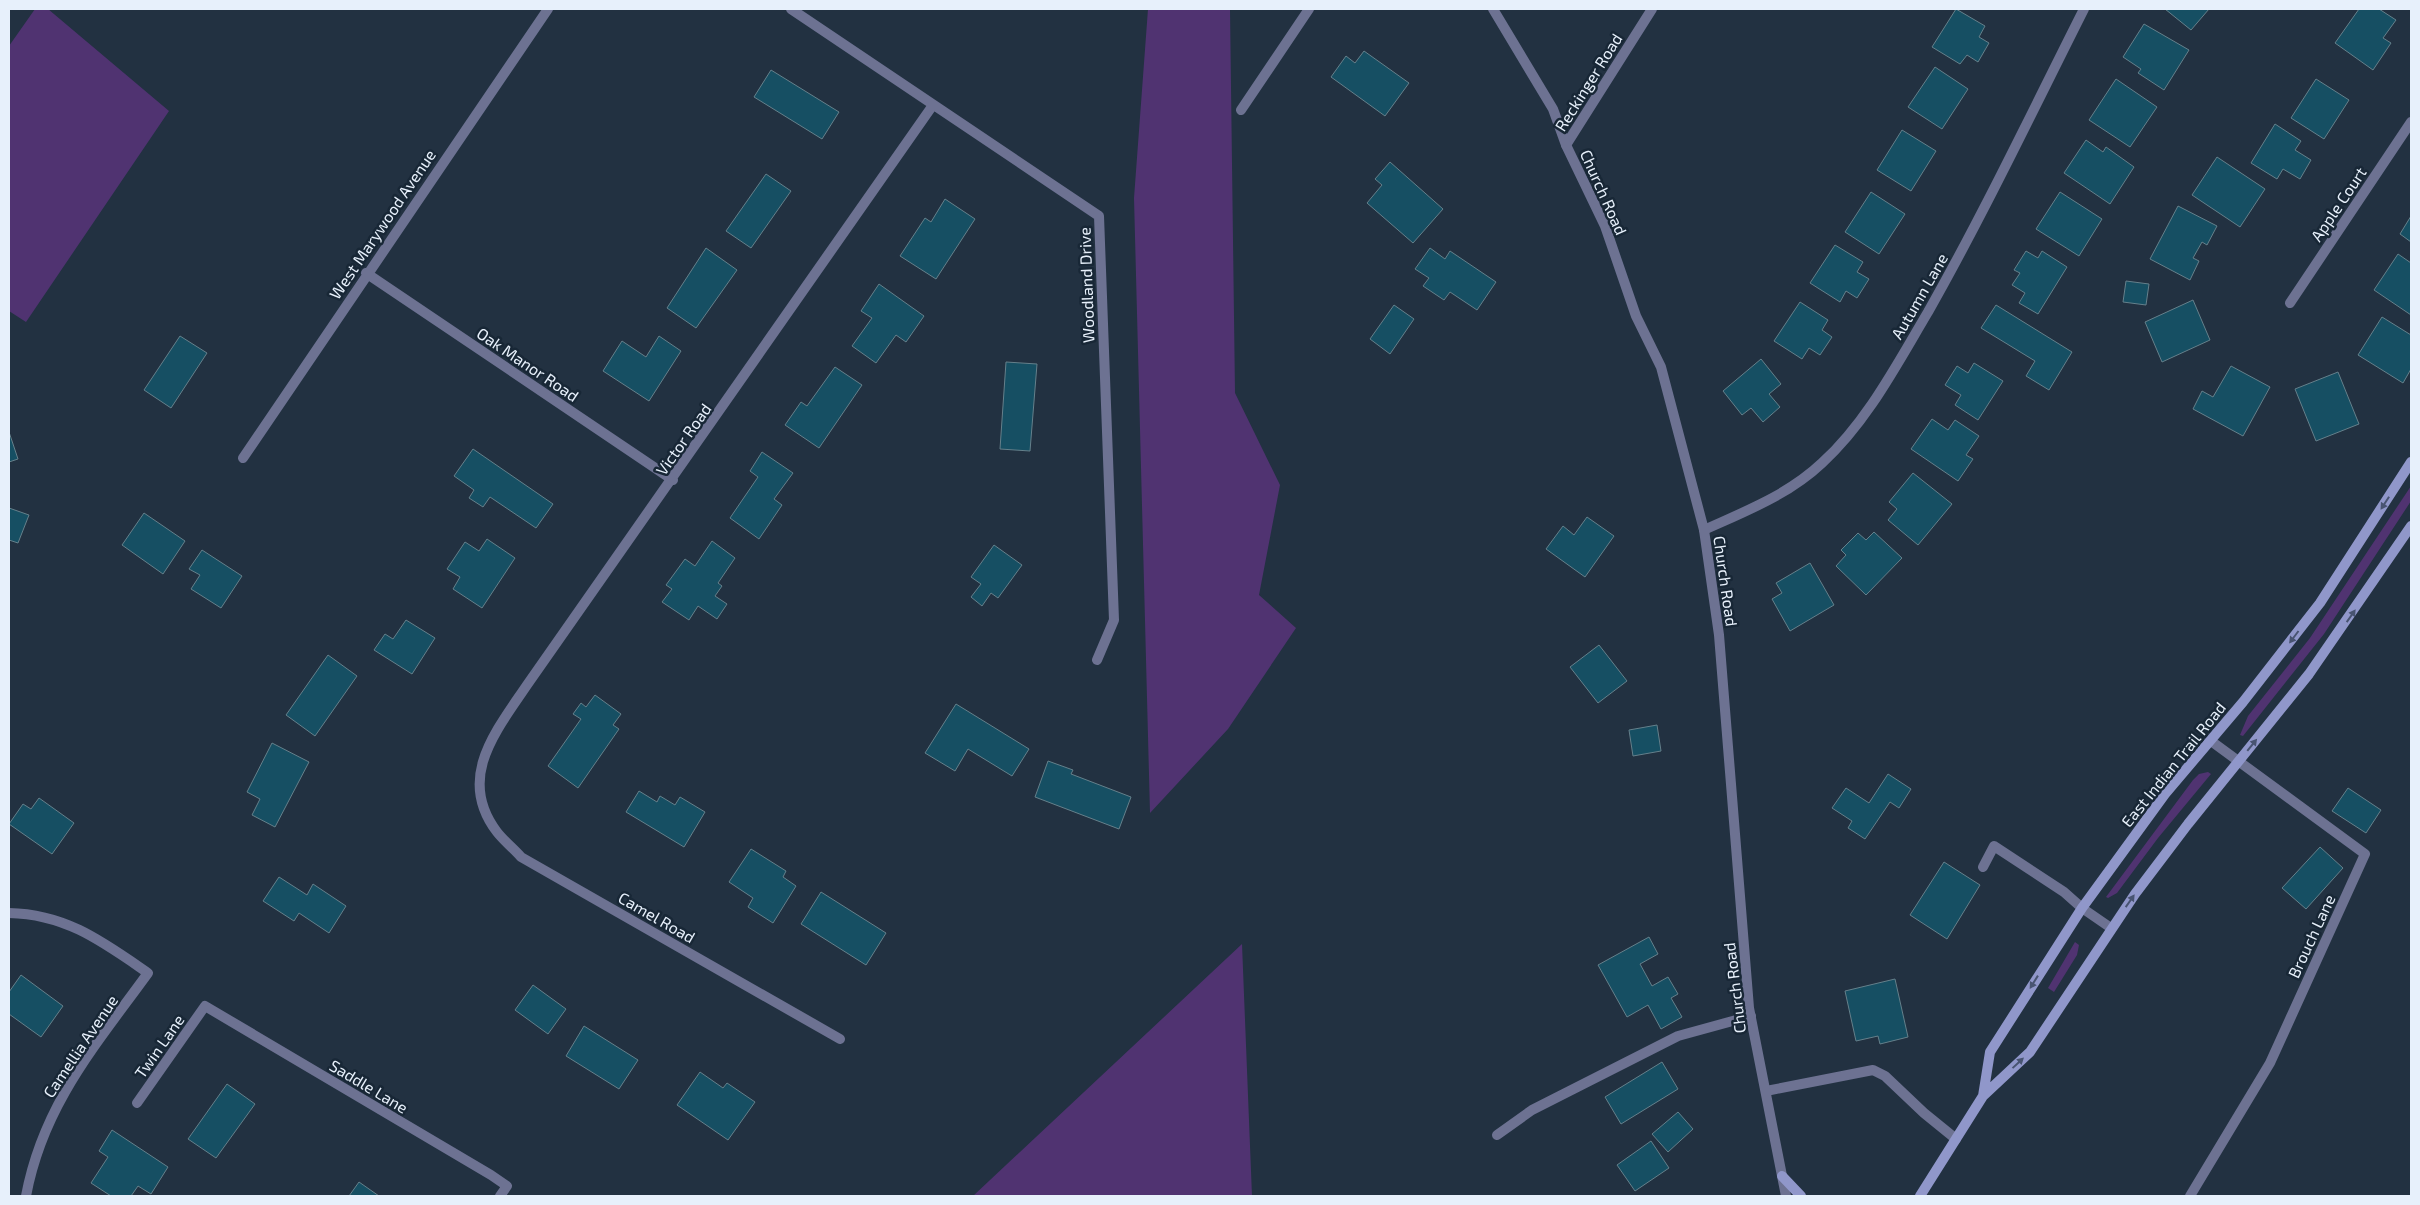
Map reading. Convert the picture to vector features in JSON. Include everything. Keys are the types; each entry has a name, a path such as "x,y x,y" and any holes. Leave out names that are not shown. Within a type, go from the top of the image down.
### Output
{"main road":[{"name":"East Indian Trail Road","path":"1983,1096 1990,1052 2082,908 2165,794 2211,741 2320,603 2411,462"},
{"name":"East Indian Trail Road","path":"1920,1196 1983,1096 2030,1052 2111,928 2171,846 2309,674 2411,526"},
{"path":"1782,1176 1801,1196"}],"street":[{"name":"West Marywood Avenue","path":"242,458 366,273 548,9"},
{"name":"Woodland Drive","path":"791,9 1099,216 1114,620 1097,660"},
{"path":"1241,110 1309,9"},
{"name":"Church Road","path":"1493,9 1553,109 1566,146 1605,226 1636,316 1661,367 1704,530 1719,635 1751,1016 1786,1196"},
{"name":"Reckinger Road","path":"1566,146 1652,9"},
{"name":"Autumn Lane","path":"1704,530 1780,496 1822,464 1854,431 1904,352 1971,235 2084,9"},
{"name":"Victor Road","path":"481,798 479,790 481,764 494,735 934,105"},
{"name":"Apple Court","path":"2290,303 2411,122"},
{"name":"Oak Manor Road","path":"366,273 673,480"},
{"name":"Brouch Lane","path":"2190,1196 2270,1063 2365,854 2211,741"},
{"name":"Camel Road","path":"481,798 484,811 498,833 522,856 840,1039"},
{"path":"1984,867 1994,846 2064,892 2082,908 2111,928"},
{"name":"Camellia Avenue","path":"9,913 34,914 69,924 100,940 148,973 60,1099 45,1128 29,1176 26,1196"},
{"name":"Twin Lane","path":"137,1103 205,1006"},
{"name":"Saddle Lane","path":"205,1006 491,1175 507,1186 500,1196"},
{"path":"1497,1135 1532,1110 1678,1036 1751,1016"},
{"path":"1766,1091 1873,1070 1885,1076 1924,1113 1956,1138"}],"shaded area":[{"path":"35,9 48,9 169,111 26,322 9,311 9,46"},
{"path":"1148,9 1230,9 1235,393 1280,485 1259,595 1296,628 1228,729 1150,813 1134,198"},
{"path":"2411,486 2411,501 2324,634 2243,736 2240,735 2248,716 2310,638"},
{"path":"2208,772 2211,774 2158,838 2117,893 2108,898 2106,897 2193,780 2199,774"},
{"path":"2075,942 2079,945 2077,955 2054,992 2048,988"},
{"path":"1242,944 1252,1196 973,1196"}],"building":[{"path":"1956,9 1985,26 1979,37 1989,43 1978,62 1967,55 1960,64 1932,47"},
{"path":"2165,9 2209,9 2191,30"},
{"path":"2359,9 2379,9 2396,20 2383,38 2391,43 2373,70 2335,43"},
{"path":"2144,24 2189,50 2164,90 2138,73 2141,69 2123,57"},
{"path":"1364,51 1409,83 1385,116 1331,77 1346,56 1355,63"},
{"path":"1935,67 1968,89 1942,129 1908,107"},
{"path":"771,70 839,112 822,139 754,97"},
{"path":"2116,79 2157,107 2130,147 2089,120"},
{"path":"2316,79 2349,100 2324,139 2291,118"},
{"path":"2275,124 2301,141 2295,150 2311,160 2300,179 2283,169 2277,179 2251,163"},
{"path":"1902,130 1936,151 1911,191 1877,170"},
{"path":"2086,140 2103,152 2106,147 2134,167 2110,204 2064,173"},
{"path":"2217,157 2265,189 2240,227 2192,195"},
{"path":"1390,162 1443,209 1413,243 1367,203 1382,185 1375,179"},
{"path":"766,174 791,191 751,248 726,231"},
{"path":"1871,192 1905,214 1879,254 1845,232"},
{"path":"2060,192 2102,219 2079,256 2036,229"},
{"path":"945,199 975,219 936,279 900,256 925,218 931,222"},
{"path":"2178,206 2217,226 2207,245 2202,242 2193,258 2199,261 2190,280 2150,259"},
{"path":"2411,216 2411,242 2400,234"},
{"path":"1835,245 1863,262 1857,272 1869,279 1857,298 1846,291 1840,302 1810,283"},
{"path":"706,248 737,270 696,328 667,308"},
{"path":"1430,248 1445,259 1450,251 1496,282 1477,310 1450,292 1444,300 1423,286 1429,278 1415,269"},
{"path":"2026,251 2038,258 2042,251 2067,267 2038,314 2019,303 2025,293 2012,285 2020,273 2014,270"},
{"path":"2398,254 2411,263 2411,315 2374,290"},
{"path":"2126,281 2149,284 2146,305 2123,302"},
{"path":"879,284 924,316 906,342 896,335 876,363 852,346 872,318 861,311"},
{"path":"2193,300 2210,340 2162,362 2145,322"},
{"path":"1800,302 1828,320 1822,330 1832,337 1820,355 1809,348 1802,359 1774,341"},
{"path":"1394,305 1414,319 1390,354 1370,339"},
{"path":"1996,305 2072,352 2049,390 2026,376 2035,361 1981,328"},
{"path":"2382,317 2411,335 2411,369 2403,383 2358,355"},
{"path":"180,336 207,353 171,408 144,390"},
{"path":"659,336 681,351 649,401 603,371 622,341 646,357"},
{"path":"1761,359 1781,384 1769,394 1780,407 1763,422 1751,408 1742,415 1723,391"},
{"path":"1006,362 1037,364 1030,451 1000,449"},
{"path":"1974,363 2003,381 1978,420 1955,405 1961,395 1945,385 1957,366 1968,373"},
{"path":"2231,366 2270,387 2243,436 2193,409 2202,391 2213,397"},
{"path":"835,367 862,385 819,448 785,425 801,402 807,406"},
{"path":"2338,372 2359,424 2316,441 2295,389"},
{"path":"1932,419 1948,430 1955,420 1979,436 1966,455 1973,459 1958,481 1911,449"},
{"path":"9,432 18,459 9,462"},
{"path":"473,449 553,504 536,528 490,497 483,507 469,498 474,490 454,476"},
{"path":"762,452 793,473 774,499 782,505 759,539 730,518 758,477 750,471"},
{"path":"1913,473 1952,504 1918,545 1888,520 1897,509 1889,502"},
{"path":"9,508 29,515 18,543 9,540"},
{"path":"144,513 185,541 163,574 122,545"},
{"path":"1587,517 1614,536 1585,577 1546,549 1563,526 1574,535"},
{"path":"1874,532 1902,558 1866,595 1836,566 1846,555 1841,550 1858,533 1866,540"},
{"path":"487,539 515,558 482,608 453,589 460,577 447,569 465,542 479,551"},
{"path":"712,541 735,558 718,583 722,586 715,596 727,604 717,619 698,606 689,620 662,602 672,589 666,585 685,559 695,566"},
{"path":"994,545 1022,565 998,598 991,593 982,606 971,597 981,584 971,577"},
{"path":"202,550 242,576 221,608 191,589 200,575 189,569"},
{"path":"1810,563 1834,605 1790,631 1772,599 1782,593 1776,583"},
{"path":"406,620 435,638 412,674 374,650 385,634 393,639"},
{"path":"1599,645 1627,681 1598,703 1570,667"},
{"path":"328,655 357,676 315,736 286,715"},
{"path":"595,695 621,714 613,725 619,729 578,788 548,766 581,719 573,714 581,703 586,707"},
{"path":"956,704 1029,749 1012,776 968,749 955,771 925,753"},
{"path":"1657,725 1661,751 1633,756 1629,730"},
{"path":"272,743 309,762 275,827 252,815 260,799 247,792"},
{"path":"1048,761 1073,770 1071,774 1131,797 1119,829 1035,797"},
{"path":"1888,774 1911,789 1899,808 1890,802 1865,839 1848,828 1852,821 1832,808 1846,788 1869,803"},
{"path":"2348,788 2381,810 2366,833 2332,811"},
{"path":"639,791 657,802 660,796 675,805 680,797 705,812 684,847 626,812"},
{"path":"39,798 74,823 52,854 9,824 23,804 31,809"},
{"path":"2320,847 2343,868 2306,909 2282,888"},
{"path":"751,849 786,871 783,877 796,886 773,923 748,907 753,898 729,882"},
{"path":"1944,862 1980,885 1947,939 1910,915"},
{"path":"279,877 307,895 313,884 346,906 329,933 299,913 294,921 263,901"},
{"path":"821,892 886,933 866,965 801,924"},
{"path":"1649,937 1658,954 1640,964 1652,986 1668,977 1678,994 1671,998 1682,1017 1661,1029 1648,1005 1627,1017 1598,965"},
{"path":"21,975 63,1006 41,1037 9,1014 9,992"},
{"path":"1895,979 1908,1037 1880,1044 1878,1036 1856,1041 1845,991"},
{"path":"533,985 566,1009 548,1034 515,1010"},
{"path":"584,1026 638,1060 619,1089 566,1056"},
{"path":"1662,1062 1678,1089 1621,1124 1605,1097"},
{"path":"700,1072 723,1088 727,1083 755,1102 728,1140 677,1105"},
{"path":"227,1084 255,1104 216,1158 188,1139"},
{"path":"1678,1112 1693,1129 1668,1152 1652,1134"},
{"path":"112,1130 168,1167 151,1194 138,1186 131,1196 111,1196 91,1183 108,1157 99,1151"},
{"path":"1651,1141 1669,1168 1635,1191 1617,1165"},
{"path":"359,1182 379,1196 349,1196"}]}
